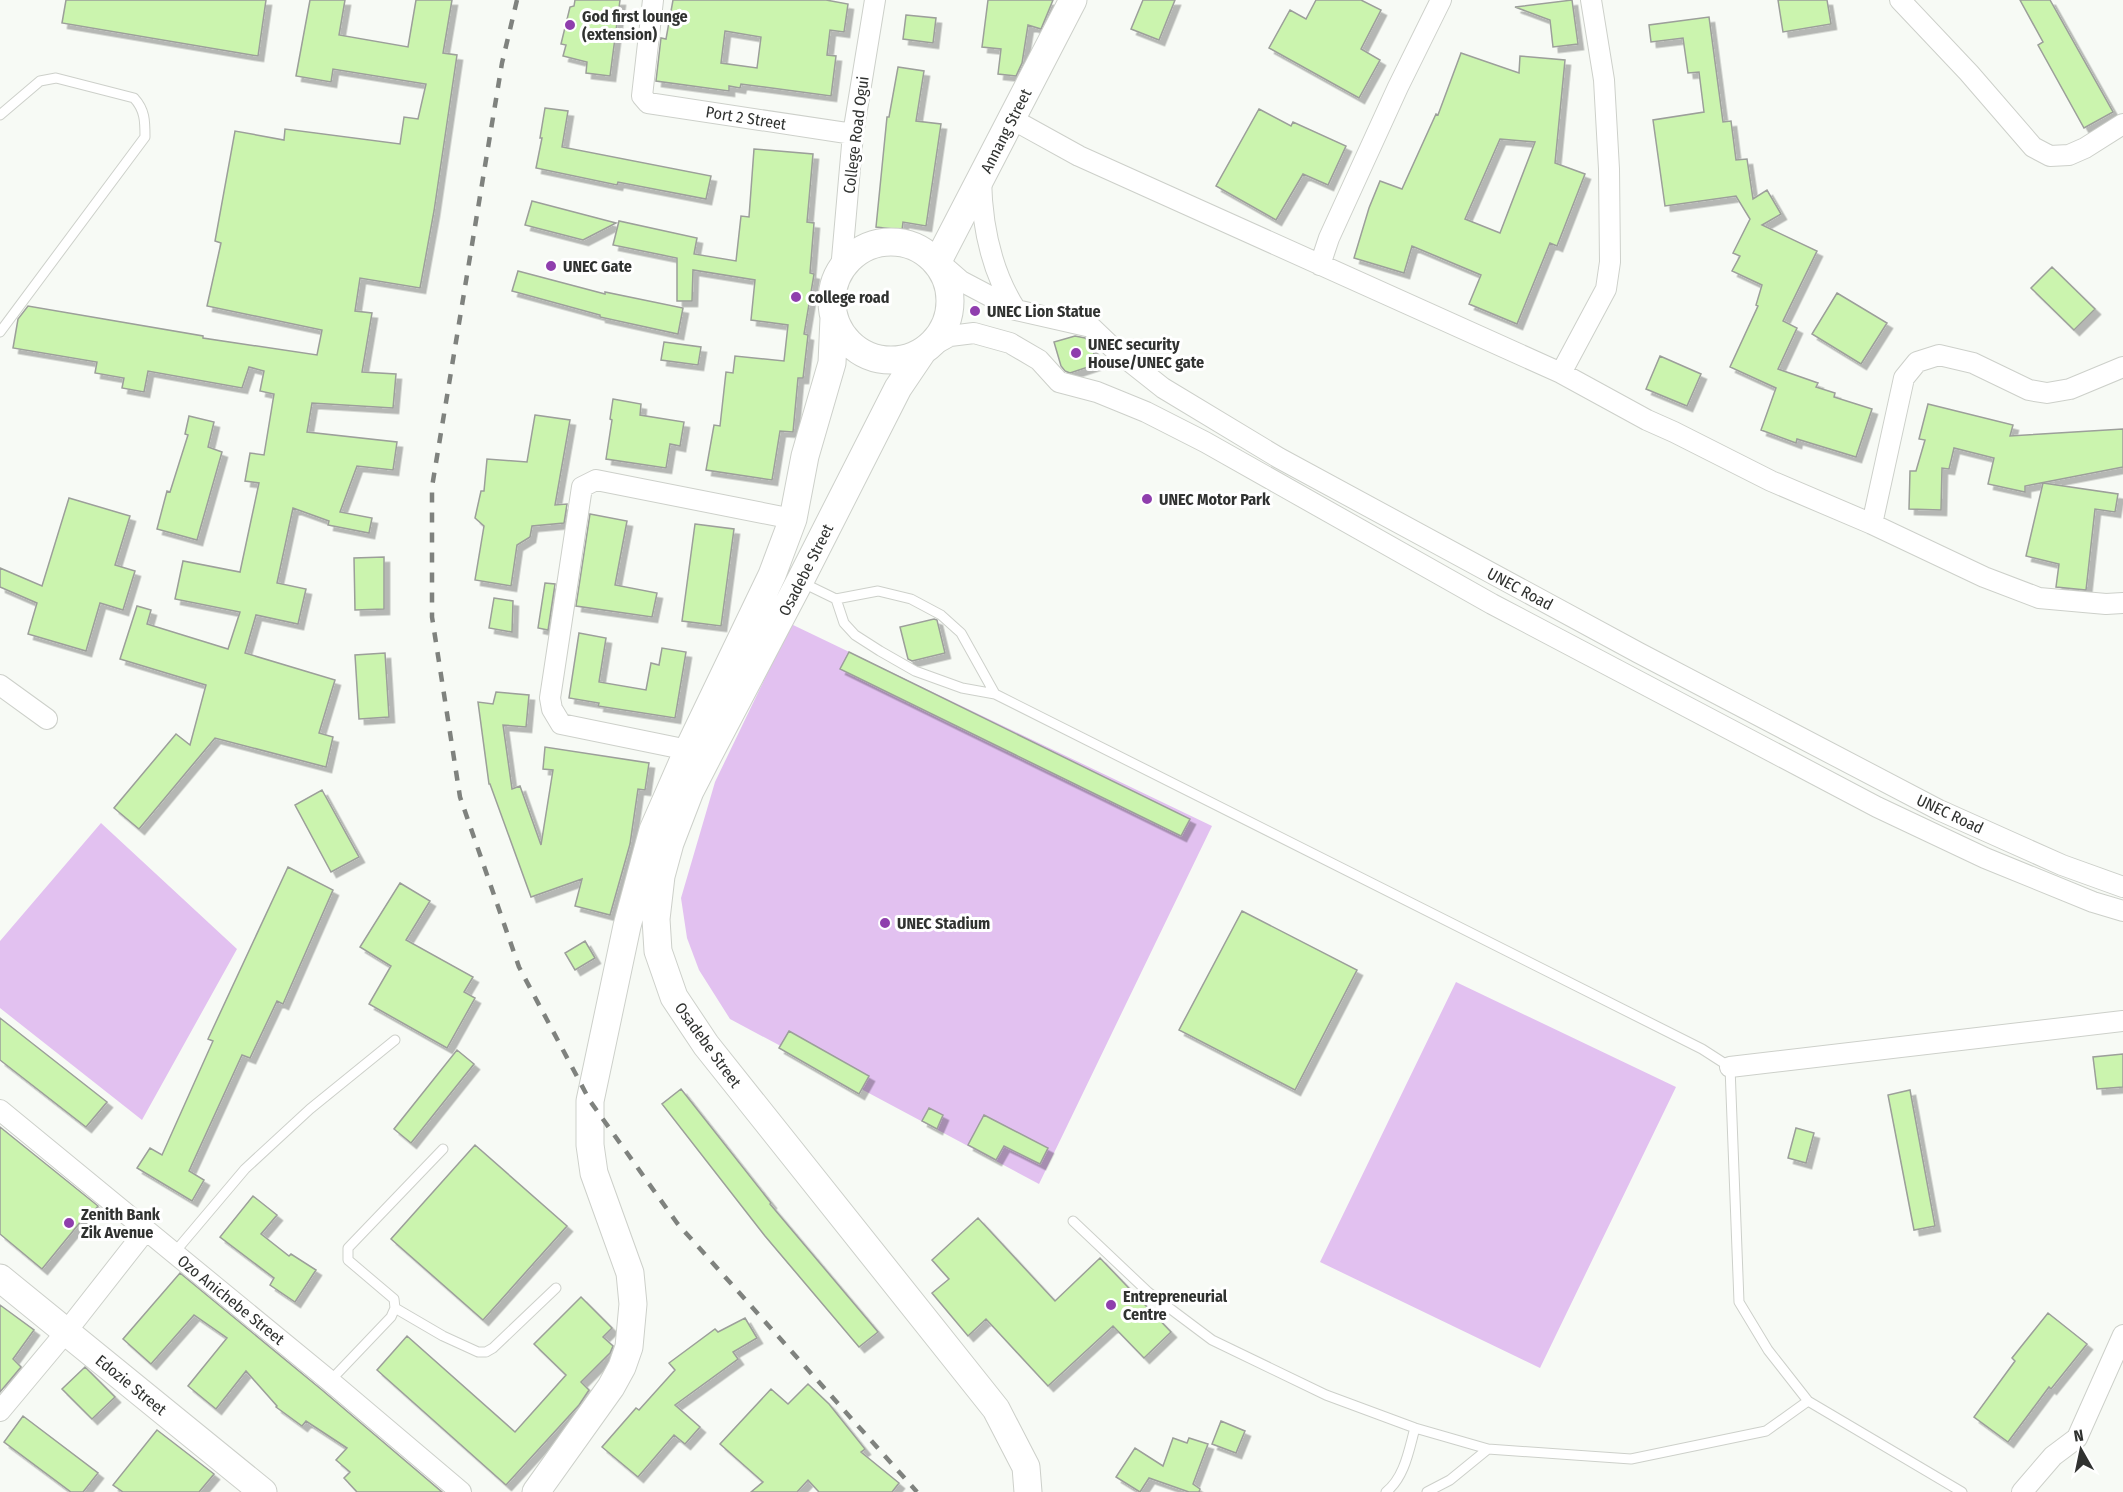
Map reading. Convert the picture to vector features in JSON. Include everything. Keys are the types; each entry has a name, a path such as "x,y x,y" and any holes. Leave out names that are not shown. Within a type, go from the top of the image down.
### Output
{"main road":[{"name":"Annang Street","path":"938,261 1073,0"},
{"path":"882,242 900,242 917,247 938,261 950,287 951,306 946,323 937,339 923,351 908,357 890,360 872,356 855,348 843,334 834,318 832,300 834,284 851,257 866,247 882,242"},
{"name":"Osadebe Street","path":"536,1492 611,1387 622,1367 629,1347 633,1304 630,1273 594,1173 590,1145 590,1101 623,942 653,830 688,750 772,575 793,519 805,456 832,363 834,318"},
{"name":"Osadebe Street","path":"923,351 898,388 694,783 676,826 661,876 656,919 658,951 674,997 706,1045 996,1410 1026,1467 1028,1492"},
{"path":"623,942 658,951"},
{"name":"Edozie Street","path":"0,1278 247,1487"}],"street":[{"name":"Port 2 Street","path":"653,0 642,96 648,103 853,134"},
{"name":"College Road Ogui","path":"841,270 853,134 875,0"},
{"path":"1320,265 1329,238 1398,87 1441,0"},
{"path":"1561,373 1605,289 1610,262 1609,169 1604,80 1591,0"},
{"path":"1900,0 1977,81 2033,147 2050,156 2069,155 2085,148 2123,124"},
{"path":"1012,119 1079,156 1561,373 1647,420 1771,481 1872,524 1984,577 2039,598 2106,604 2123,603"},
{"path":"981,180 984,226 989,249 1007,296 1016,310"},
{"name":"UNEC Road","path":"938,261 961,281 1016,310 1091,327 1115,350 1163,388 1279,458 1639,653 1939,810 2062,865 2123,888"},
{"name":"UNEC Road","path":"923,351 950,336 974,333 1010,343 1039,360 1059,382 1097,392 1146,411 1492,604 1877,807 1994,862 2093,902 2123,911"},
{"path":"1872,524 1904,378 1917,362 1939,355 1973,363 2029,390 2047,393 2070,389 2123,367"},
{"path":"688,750 561,724 552,709 550,698 582,487 596,480 793,519"},
{"path":"1492,604 1508,582"},
{"path":"0,685 47,719"},
{"path":"1731,1067 2123,1021"},
{"name":"Ozo Anichebe Street","path":"0,1110 330,1381 461,1492"},
{"path":"0,1411 146,1230"},
{"path":"2022,1492 2053,1456 2077,1438 2123,1335"}],"lane":[{"path":"0,115 40,81 56,78 134,98 142,106 146,121 145,137 0,332"},
{"path":"800,581 836,599 878,591 911,599 941,615 961,633 995,694"},
{"path":"836,599 844,623 855,635 915,671 962,688 995,694 1702,1049 1731,1067 1739,1302 1767,1350 1809,1401 1962,1492"},
{"path":"174,1253 245,1169 310,1109 395,1040"},
{"path":"330,1381 391,1317 395,1308 394,1299 348,1260 348,1248 443,1149"},
{"path":"1073,1221 1148,1292 1212,1340 1326,1395 1415,1428 1488,1449 1632,1459 1766,1431 1809,1401"},
{"path":"395,1308 443,1336 478,1352 486,1352 556,1288"},
{"path":"1386,1492 1391,1488 1406,1462 1415,1428"},
{"path":"1427,1492 1450,1480 1488,1449"}],"shaded area":[{"path":"791,624 1212,826 1039,1184 730,1019 699,970 687,938 681,898 715,782"},
{"path":"101,823 237,949 142,1120 0,1008 0,941"},
{"path":"1456,982 1676,1087 1540,1368 1320,1262"}],"building":[{"path":"66,0 266,0 258,56 62,23"},
{"path":"310,0 345,0 339,35 408,47 416,0 452,0 443,53 457,55 420,288 360,278 355,311 372,313 362,372 396,374 393,408 312,403 307,432 397,442 393,470 357,466 340,512 372,518 369,533 328,525 329,521 293,508 277,583 306,589 298,624 256,615 245,653 335,680 319,733 333,737 326,767 215,738 139,829 114,808 176,734 190,745 206,685 120,659 137,606 151,610 147,624 228,649 240,612 175,599 183,561 240,572 259,483 245,481 250,453 264,455 274,394 260,391 264,371 249,367 242,388 148,371 144,392 122,388 124,378 95,373 97,362 13,348 18,319 28,306 203,336 203,338 317,355 322,330 207,306 221,243 215,241 235,131 284,140 285,129 400,144 404,117 418,119 426,84 333,69 331,82 296,76"},
{"path":"575,0 620,0 610,76 586,73 587,62 563,56 566,45 561,44 570,7 574,6"},
{"path":"673,0 826,0 848,4 844,32 830,30 827,55 836,56 831,96 741,84 740,88 729,86 729,91 656,81 661,38 666,39","holes":["725,31 761,37 757,68 721,63"]},
{"path":"988,0 1053,0 1041,29 1028,25 1022,63 1016,76 998,74 1001,49 982,47"},
{"path":"1143,0 1175,0 1159,40 1131,29"},
{"path":"1316,0 1361,0 1381,10 1361,49 1380,60 1359,98 1269,48 1290,10 1306,19"},
{"path":"1572,0 1578,44 1553,47 1550,20 1515,7"},
{"path":"1778,0 1827,0 1831,24 1783,32"},
{"path":"2020,0 2050,0 2113,112 2084,128 2038,45 2043,42"},
{"path":"906,15 936,18 933,43 903,39"},
{"path":"1709,17 1723,122 1731,121 1736,160 1747,159 1753,199 1767,190 1781,214 1762,225 1817,251 1783,321 1797,328 1778,369 1818,383 1816,387 1835,393 1834,397 1872,409 1856,457 1797,439 1796,443 1761,430 1776,388 1730,367 1758,306 1756,305 1762,285 1732,271 1740,256 1733,253 1750,219 1736,196 1665,206 1653,120 1704,112 1699,72 1688,73 1683,38 1651,42 1649,25"},
{"path":"1461,53 1519,73 1520,56 1565,60 1555,163 1585,174 1557,246 1550,243 1517,324 1469,304 1481,275 1412,246 1404,273 1354,258 1380,181 1402,189 1436,114 1438,115","holes":["1500,139 1535,142 1500,233 1465,219"]},
{"path":"898,67 924,71 916,121 941,124 926,226 903,222 902,230 876,227 887,117 889,117"},
{"path":"545,108 568,111 562,147 711,176 706,199 618,182 617,185 536,168"},
{"path":"1259,109 1291,126 1293,122 1346,146 1328,185 1303,174 1276,220 1216,186"},
{"path":"754,149 813,154 807,222 814,223 810,273 814,274 804,334 808,335 803,378 798,378 793,432 780,431 772,480 706,470 714,425 720,426 726,372 733,373 735,356 784,361 788,325 751,320 755,280 693,270 692,301 677,301 677,258 613,245 619,221 697,238 694,254 736,261 741,216 749,217"},
{"path":"532,201 616,223 583,240 525,225"},
{"path":"2052,267 2095,309 2074,330 2031,288"},
{"path":"518,271 605,294 605,292 683,308 678,334 600,317 600,315 512,291"},
{"path":"1837,293 1887,323 1861,364 1812,334"},
{"name":"UNEC security House/UNEC gate","path":"1075,336 1085,338 1091,344 1097,364 1070,373 1061,366 1054,342"},
{"path":"664,342 701,347 698,365 661,360"},
{"path":"1660,356 1701,374 1687,406 1646,389"},
{"path":"613,399 641,404 640,415 684,422 680,446 670,444 666,468 606,459"},
{"path":"1928,404 2013,425 2010,436 2123,429 2123,467 2025,486 2025,492 1988,484 1994,458 1954,448 1949,469 1942,468 1941,510 1909,509 1910,471 1916,471 1925,440 1919,439"},
{"path":"535,415 570,420 555,505 567,504 564,523 532,526 530,537 517,545 511,586 475,580 484,526 475,518 481,491 484,491 487,459 527,462"},
{"path":"189,416 214,422 208,447 222,452 197,540 157,529 167,491 170,492 188,435 185,434"},
{"path":"2043,483 2118,494 2115,512 2095,509 2086,590 2056,587 2059,564 2026,556"},
{"path":"69,498 130,516 115,565 135,571 123,610 100,603 86,651 28,634 37,603 0,587 0,568 42,586"},
{"path":"590,514 627,521 615,585 657,593 652,617 576,606"},
{"path":"695,524 734,529 721,626 682,621"},
{"path":"384,557 384,609 355,610 354,558"},
{"path":"545,583 555,584 548,630 538,628"},
{"path":"494,598 513,601 512,632 489,628"},
{"path":"937,620 945,653 912,661 908,659 900,627"},
{"path":"579,633 606,638 599,682 646,690 651,663 659,665 662,648 686,652 675,718 598,706 599,703 569,698"},
{"path":"849,652 1190,819 1181,836 840,669"},
{"path":"385,653 389,717 359,719 355,655"},
{"path":"496,692 529,695 526,727 503,725 512,789 520,786 541,845 553,770 543,769 545,747 649,763 645,790 638,789 630,844 610,915 575,906 582,879 531,897 489,784 478,702 493,704"},
{"path":"322,790 359,857 331,872 295,805"},
{"path":"288,867 333,890 283,1004 277,1001 250,1058 242,1055 189,1171 204,1180 192,1201 137,1168 150,1148 162,1155 213,1041 208,1039"},
{"path":"400,883 430,901 406,940 473,977 464,992 475,998 447,1048 369,1004 391,966 360,947"},
{"path":"1242,911 1357,970 1295,1090 1179,1030"},
{"path":"585,941 595,958 575,970 565,953"},
{"path":"0,1018 107,1102 86,1127 0,1060"},
{"path":"789,1031 869,1076 859,1094 779,1048"},
{"path":"457,1050 474,1064 411,1143 394,1129"},
{"path":"2123,1054 2123,1087 2097,1089 2093,1057"},
{"path":"681,1089 770,1204 878,1332 859,1347 765,1236 662,1104"},
{"path":"1910,1090 1935,1226 1914,1230 1888,1095"},
{"path":"929,1108 943,1115 937,1129 922,1121"},
{"path":"984,1115 1048,1148 1040,1164 1004,1146 996,1160 968,1145"},
{"path":"0,1127 98,1206 85,1222 82,1220 42,1269 0,1234"},
{"path":"1796,1128 1814,1133 1806,1163 1788,1158"},
{"path":"475,1145 567,1226 483,1320 391,1239"},
{"path":"253,1196 277,1215 261,1234 289,1256 291,1254 316,1270 295,1302 270,1285 274,1278 220,1237"},
{"path":"978,1218 1055,1301 1100,1258 1171,1332 1144,1358 1113,1326 1048,1386 986,1319 968,1336 932,1293 949,1279 932,1260"},
{"path":"180,1273 442,1492 357,1492 344,1478 350,1472 336,1460 347,1448 306,1421 302,1426 276,1407 246,1371 216,1409 188,1386 227,1338 194,1315 151,1364 123,1339"},
{"path":"581,1297 612,1328 603,1337 613,1346 610,1353 581,1382 589,1390 579,1405 506,1485 377,1370 407,1336 515,1432 566,1375 534,1344"},
{"path":"0,1305 34,1330 13,1359 21,1367 0,1392"},
{"path":"2048,1313 2087,1344 2051,1389 2049,1387 2008,1442 1974,1417 2015,1361 2012,1358"},
{"path":"745,1318 757,1338 733,1352 738,1359 675,1405 700,1427 685,1444 674,1435 638,1477 602,1447 636,1408 639,1410 675,1370 669,1363 715,1329 718,1332"},
{"path":"85,1367 115,1397 92,1419 62,1389"},
{"path":"808,1384 829,1404 865,1449 861,1452 899,1483 892,1492 819,1492 808,1480 797,1492 751,1492 763,1482 720,1444 771,1389 788,1404"},
{"path":"23,1416 98,1473 83,1492 71,1492 4,1442"},
{"path":"1221,1421 1245,1431 1236,1453 1212,1444"},
{"path":"157,1430 214,1474 199,1492 123,1492 113,1485"},
{"path":"1173,1438 1187,1443 1189,1438 1208,1444 1193,1484 1200,1489 1199,1492 1189,1492 1149,1478 1140,1492 1116,1477 1135,1448 1163,1466"}],"railway":[{"path":"517,0 502,63 432,487 432,617 460,797 519,967 590,1101 677,1223 917,1492"}],"place":[{"name":"God first lounge (extension)","path":"570,25"},
{"name":"UNEC Gate","path":"551,266"},
{"name":"college road","path":"796,297"},
{"name":"UNEC Lion Statue","path":"975,311"},
{"name":"UNEC security House/UNEC gate","path":"1076,353"},
{"name":"UNEC Motor Park","path":"1147,499"},
{"name":"UNEC Stadium","path":"885,923"},
{"name":"Zenith Bank Zik Avenue","path":"69,1223"},
{"name":"Entrepreneurial Centre","path":"1111,1305"}]}
